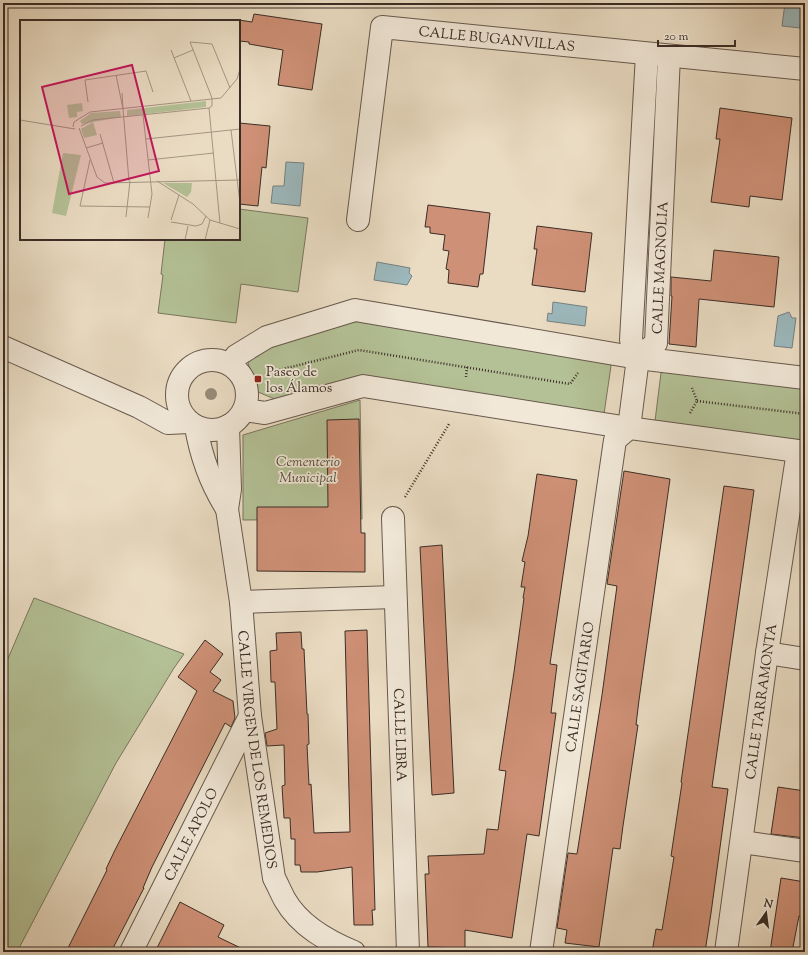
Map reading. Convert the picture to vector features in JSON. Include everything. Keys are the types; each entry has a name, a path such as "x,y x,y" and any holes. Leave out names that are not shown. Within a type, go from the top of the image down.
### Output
{"street":[{"name":"CALLE BUGANVILLAS","path":"358,220 382,28 805,69"},
{"name":"CALLE MAGNOLIA","path":"647,54 630,340 638,358 656,343 669,56"},
{"path":"230,364 236,356 267,336 355,310 638,358 805,378"},
{"path":"3,347 139,407 168,423 192,424"},
{"path":"629,428 638,358"},
{"path":"200,361 222,361 230,364 239,372 245,384 247,398 244,410 237,420 228,426 212,430 204,429 192,424 183,416 178,408 176,398 177,386 182,374 190,366 200,361"},
{"path":"244,410 265,413 363,386 462,403 629,428 802,451"},
{"path":"139,407 176,398"},
{"name":"CALLE VIRGEN DE LOS REMEDIOS","path":"192,424 199,448 216,492 227,508"},
{"name":"CALLE VIRGEN DE LOS REMEDIOS","path":"228,426 230,489 227,508 241,602 250,716 274,878 285,901 305,924 332,943 354,952"},
{"name":"CALLE SAGITARIO","path":"541,952 615,440 629,428"},
{"name":"CALLE TARRAMONTA","path":"726,952 767,653 802,451"},
{"name":"CALLE LIBRA","path":"393,518 408,952"},
{"path":"241,602 395,597"},
{"path":"767,653 805,659"},
{"name":"CALLE APOLO","path":"131,952 250,716"},
{"path":"742,842 805,851"}],"path":[{"path":"279,370 359,350 570,384"},
{"path":"697,401 805,414"},
{"path":"393,518 462,403"}],"green space":[{"path":"240,209 308,218 298,292 241,284 236,323 158,313 163,275 161,274 165,240 240,240"},
{"path":"358,320 605,360 611,366 604,414 360,379 277,400 258,392 248,363 267,345"},
{"path":"667,369 805,386 805,444 655,421 661,373"},
{"name":"Cementerio Municipal","path":"360,400 362,519 243,520 243,435"},
{"path":"34,598 184,654 116,763 17,952 3,952 3,670"}],"water":[{"path":"785,3 802,3 800,28 782,26"},
{"path":"286,162 304,163 300,206 271,203 273,186 284,186"},
{"path":"377,262 410,268 409,273 412,276 407,285 374,280"},
{"path":"553,302 587,307 585,326 547,321 548,313 552,314"},
{"path":"789,312 792,318 796,318 792,348 774,346 778,316"}],"building":[{"path":"254,14 322,24 312,90 278,85 283,50 240,41 240,20 252,22"},
{"path":"720,108 792,118 782,200 750,196 749,207 711,202 720,139 716,139"},
{"path":"240,123 270,126 266,168 262,167 258,206 240,204"},
{"path":"428,205 490,213 483,274 480,274 478,287 448,283 449,270 446,269 449,251 443,250 445,235 430,233 430,227 425,227"},
{"path":"537,226 592,233 585,292 532,285 537,249 534,249"},
{"path":"714,250 779,257 774,307 699,299 696,347 669,344 672,296 671,277 711,281"},
{"path":"359,419 361,533 365,533 365,572 257,571 257,507 328,507 327,420"},
{"path":"624,471 670,479 639,700 636,725 638,725 620,849 613,848 599,947 565,943 567,930 557,928 568,853 577,854 602,695 617,586 607,584"},
{"path":"537,474 577,480 550,664 557,665 551,713 556,713 539,836 527,834 512,938 465,930 465,948 428,947 425,874 429,874 428,856 484,854 487,829 498,830 506,771 499,770 524,598 525,587 521,587 525,562 522,561 528,536"},
{"path":"724,486 754,490 712,787 728,789 705,952 652,952 656,929 662,930 674,857 671,856"},
{"path":"442,545 454,793 432,795 420,547"},
{"path":"367,630 375,910 372,910 373,925 354,925 352,867 317,872 301,872 300,865 295,865 295,839 291,839 290,818 284,818 282,786 285,785 284,745 267,746 265,733 277,729 275,682 271,682 270,651 277,650 276,633 301,632 302,649 304,649 308,714 309,744 307,745 309,785 311,784 314,833 350,832 345,631"},
{"path":"205,640 223,654 210,672 221,680 213,691 233,701 235,718 231,727 225,723 111,952 66,952 107,870 106,869 115,850 197,691 178,677"},
{"path":"778,787 805,791 805,838 771,834"},
{"path":"781,878 805,882 805,917 799,916 792,952 770,952"},
{"path":"180,902 224,925 218,937 249,952 155,952"}],"place":[{"name":"Paseo de los Álamos","path":"258,379"}]}
